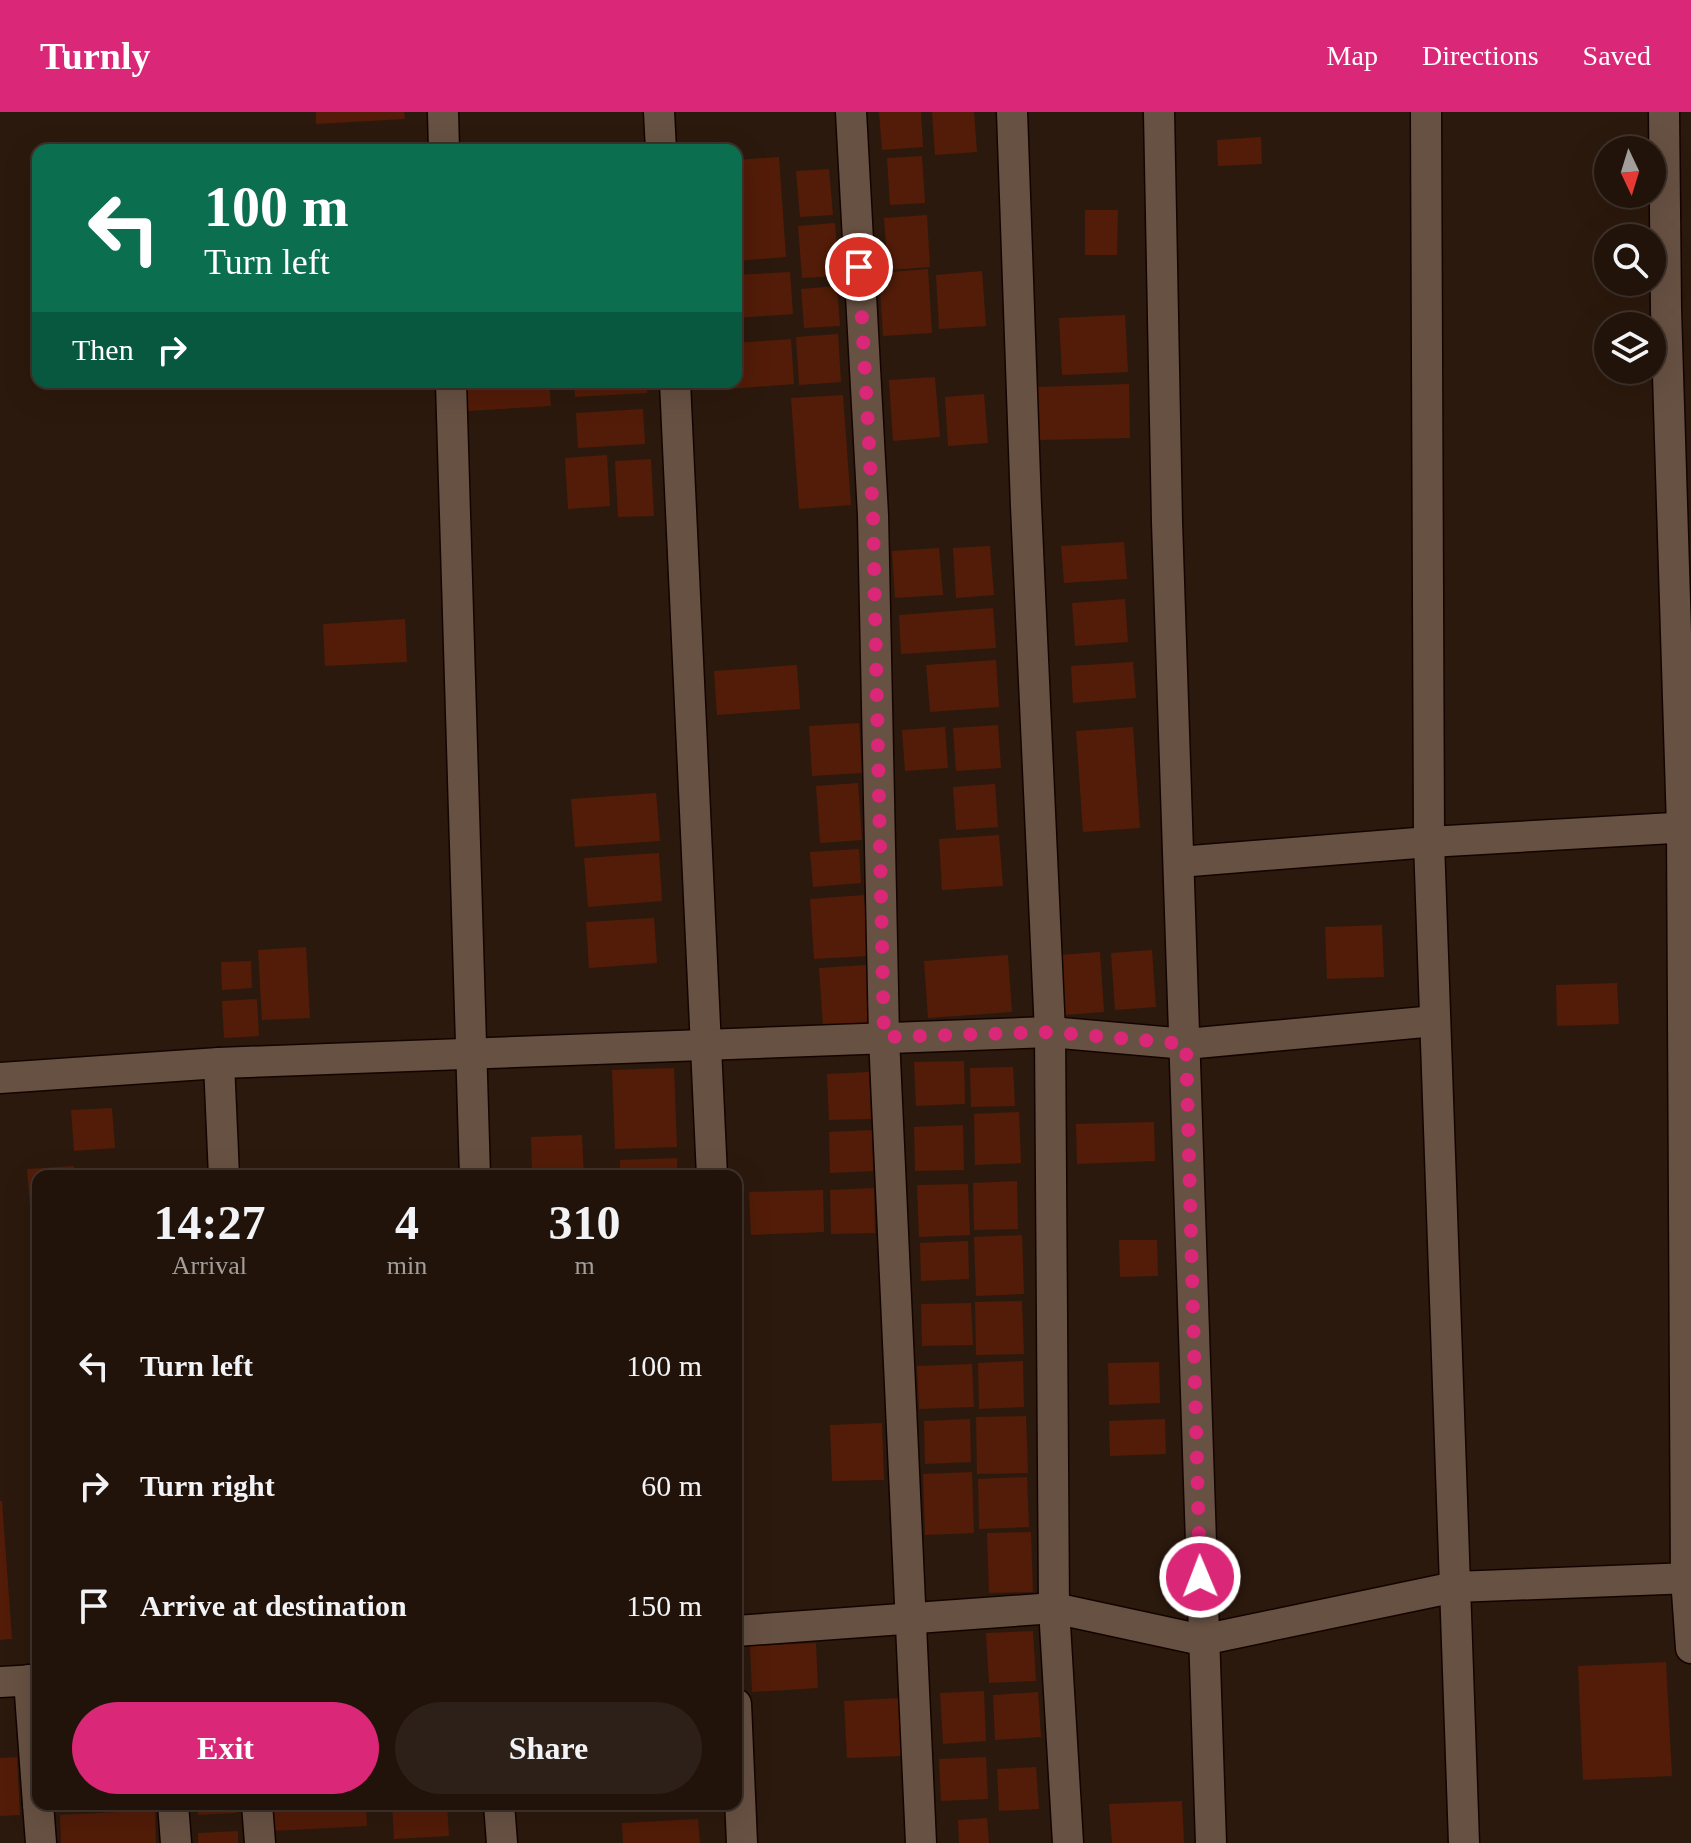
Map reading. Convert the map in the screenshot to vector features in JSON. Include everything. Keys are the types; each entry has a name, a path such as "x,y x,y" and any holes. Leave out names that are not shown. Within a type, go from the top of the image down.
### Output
{"street":[{"path":"443,112 444,144"},
{"path":"659,112 661,144"},
{"path":"851,112 873,515 884,1037 921,1843"},
{"path":"1012,112 1026,522 1050,1032 1054,1608 1068,1843"},
{"path":"1159,112 1167,522 1211,1843"},
{"path":"1426,112 1429,842 1464,1843"},
{"path":"1664,112 1678,309 1680,421 1691,1648"},
{"path":"451,388 475,1170"},
{"path":"675,388 712,1170"},
{"path":"1179,862 1429,842 1686,827"},
{"path":"0,1078 219,1063 1050,1032 1186,1044 1435,1021"},
{"path":"219,1063 224,1170"},
{"path":"742,1631 1054,1608 1202,1640 1455,1587 1689,1578"},
{"path":"22,1681 32,1758"},
{"path":"38,1810 41,1843"},
{"path":"173,1810 176,1843"},
{"path":"257,1810 260,1843"},
{"path":"499,1810 502,1843"},
{"path":"741,1810 742,1843"}],"building":[{"path":"316,112 404,112 405,119 316,124"},
{"path":"879,112 921,112 923,147 882,150"},
{"path":"932,112 974,112 977,152 935,155"},
{"path":"1261,137 1262,164 1218,166 1217,140"},
{"path":"922,156 925,203 890,205 887,158"},
{"path":"779,157 786,257 742,261 742,160"},
{"path":"829,169 833,215 800,217 796,171"},
{"path":"1085,210 1118,210 1117,255 1085,255"},
{"path":"927,215 930,267 888,270 884,218"},
{"path":"835,223 839,276 802,278 798,226"},
{"path":"928,269 932,333 883,336 879,273"},
{"path":"982,271 986,326 939,329 936,275"},
{"path":"790,272 793,314 742,318 742,275"},
{"path":"837,286 840,326 804,328 801,289"},
{"path":"1125,315 1128,372 1062,375 1059,318"},
{"path":"838,334 841,382 799,385 796,337"},
{"path":"791,339 794,384 742,388 742,343"},
{"path":"935,377 940,437 893,441 889,380"},
{"path":"1129,384 1130,438 1039,440 1038,387"},
{"path":"465,388 550,388 551,406 467,411"},
{"path":"574,388 647,388 647,393 575,397"},
{"path":"984,394 988,443 948,446 945,397"},
{"path":"843,395 851,505 799,509 791,398"},
{"path":"643,409 645,444 578,448 576,413"},
{"path":"607,455 610,506 568,509 565,458"},
{"path":"651,459 654,516 618,517 615,461"},
{"path":"1124,542 1127,579 1064,583 1061,546"},
{"path":"990,546 994,595 956,598 953,548"},
{"path":"939,548 943,595 895,598 892,551"},
{"path":"1125,599 1128,642 1075,646 1072,603"},
{"path":"993,608 996,648 901,654 899,615"},
{"path":"405,619 407,662 325,666 323,624"},
{"path":"996,660 999,707 930,712 926,665"},
{"path":"1133,662 1136,698 1073,703 1071,666"},
{"path":"797,665 800,709 717,715 714,671"},
{"path":"859,723 862,773 812,776 809,726"},
{"path":"998,725 1001,768 956,771 953,728"},
{"path":"945,727 948,768 905,771 902,730"},
{"path":"1133,727 1140,828 1083,832 1076,731"},
{"path":"858,783 862,840 820,843 816,786"},
{"path":"995,784 998,827 956,830 953,787"},
{"path":"656,793 660,841 575,847 571,799"},
{"path":"999,835 1003,886 942,890 939,839"},
{"path":"859,849 861,883 813,887 810,852"},
{"path":"659,853 662,901 588,907 584,858"},
{"path":"864,895 869,956 814,959 810,899"},
{"path":"654,918 657,963 589,968 586,922"},
{"path":"1382,925 1384,977 1327,979 1325,927"},
{"path":"306,947 310,1018 262,1020 258,950"},
{"path":"1152,950 1156,1007 1115,1010 1111,953"},
{"path":"1100,952 1104,1012 1063,1015 1059,955"},
{"path":"1008,955 1012,1012 928,1018 924,961"},
{"path":"251,961 252,988 222,990 221,962"},
{"path":"866,965 870,1023 823,1027 819,968"},
{"path":"1617,983 1619,1024 1557,1026 1556,985"},
{"path":"257,999 259,1036 224,1038 222,1001"},
{"path":"964,1061 965,1104 916,1106 914,1062"},
{"path":"1013,1067 1015,1106 971,1107 970,1068"},
{"path":"674,1068 677,1147 615,1149 612,1070"},
{"path":"869,1072 871,1119 829,1120 827,1074"},
{"path":"112,1108 115,1148 74,1151 71,1110"},
{"path":"1019,1112 1021,1163 975,1165 974,1114"},
{"path":"1154,1122 1155,1161 1077,1164 1076,1124"},
{"path":"963,1125 964,1170 915,1171 914,1127"},
{"path":"872,1130 873,1171 830,1173 829,1132"},
{"path":"582,1135 584,1170 532,1170 531,1137"},
{"path":"677,1158 677,1170 620,1170 620,1160"},
{"path":"74,1166 74,1170 32,1170 32,1222 31,1222 27,1169"},
{"path":"1017,1181 1018,1229 974,1230 973,1183"},
{"path":"968,1184 970,1235 919,1237 917,1185"},
{"path":"874,1188 875,1233 831,1234 830,1190"},
{"path":"823,1190 824,1232 751,1235 749,1192"},
{"path":"1022,1235 1024,1294 976,1296 974,1237"},
{"path":"1119,1240 1157,1240 1158,1276 1120,1277"},
{"path":"968,1241 969,1279 921,1281 920,1243"},
{"path":"1022,1301 1024,1354 976,1355 975,1302"},
{"path":"971,1303 973,1345 922,1346 921,1304"},
{"path":"1023,1361 1024,1407 979,1409 978,1363"},
{"path":"1159,1362 1160,1403 1109,1405 1108,1363"},
{"path":"972,1364 974,1407 919,1409 917,1366"},
{"path":"1026,1416 1028,1473 977,1474 976,1417"},
{"path":"970,1419 971,1462 925,1464 924,1421"},
{"path":"1165,1419 1166,1454 1110,1456 1109,1421"},
{"path":"882,1423 884,1480 832,1481 830,1425"},
{"path":"972,1472 974,1533 925,1535 923,1474"},
{"path":"1027,1477 1029,1527 979,1529 978,1479"},
{"path":"0,1501 12,1639 0,1640"},
{"path":"1031,1532 1033,1592 989,1593 987,1533"},
{"path":"1033,1631 1036,1681 989,1683 986,1633"},
{"path":"816,1643 818,1688 752,1692 750,1646"},
{"path":"1666,1662 1672,1776 1583,1780 1578,1666"},
{"path":"984,1691 986,1741 943,1744 940,1693"},
{"path":"1038,1692 1041,1737 995,1740 993,1695"},
{"path":"900,1698 903,1756 847,1758 844,1701"},
{"path":"17,1757 20,1815 0,1816 0,1758"},
{"path":"986,1757 988,1799 941,1801 939,1759"},
{"path":"1036,1767 1039,1809 999,1811 997,1769"},
{"path":"1182,1801 1184,1843 1112,1843 1109,1804"},
{"path":"155,1810 156,1843 61,1843 60,1815"},
{"path":"198,1810 236,1810 236,1813 198,1815"},
{"path":"270,1810 366,1810 367,1826 271,1831"},
{"path":"392,1810 447,1810 449,1836 394,1839"},
{"path":"987,1818 989,1843 959,1843 958,1820"},
{"path":"698,1819 700,1843 623,1843 622,1823"},
{"path":"238,1831 238,1843 198,1843 198,1833"}],"route":[{"path":"859,267 873,515 884,1037 1050,1032 1186,1044 1200,1577"}]}
